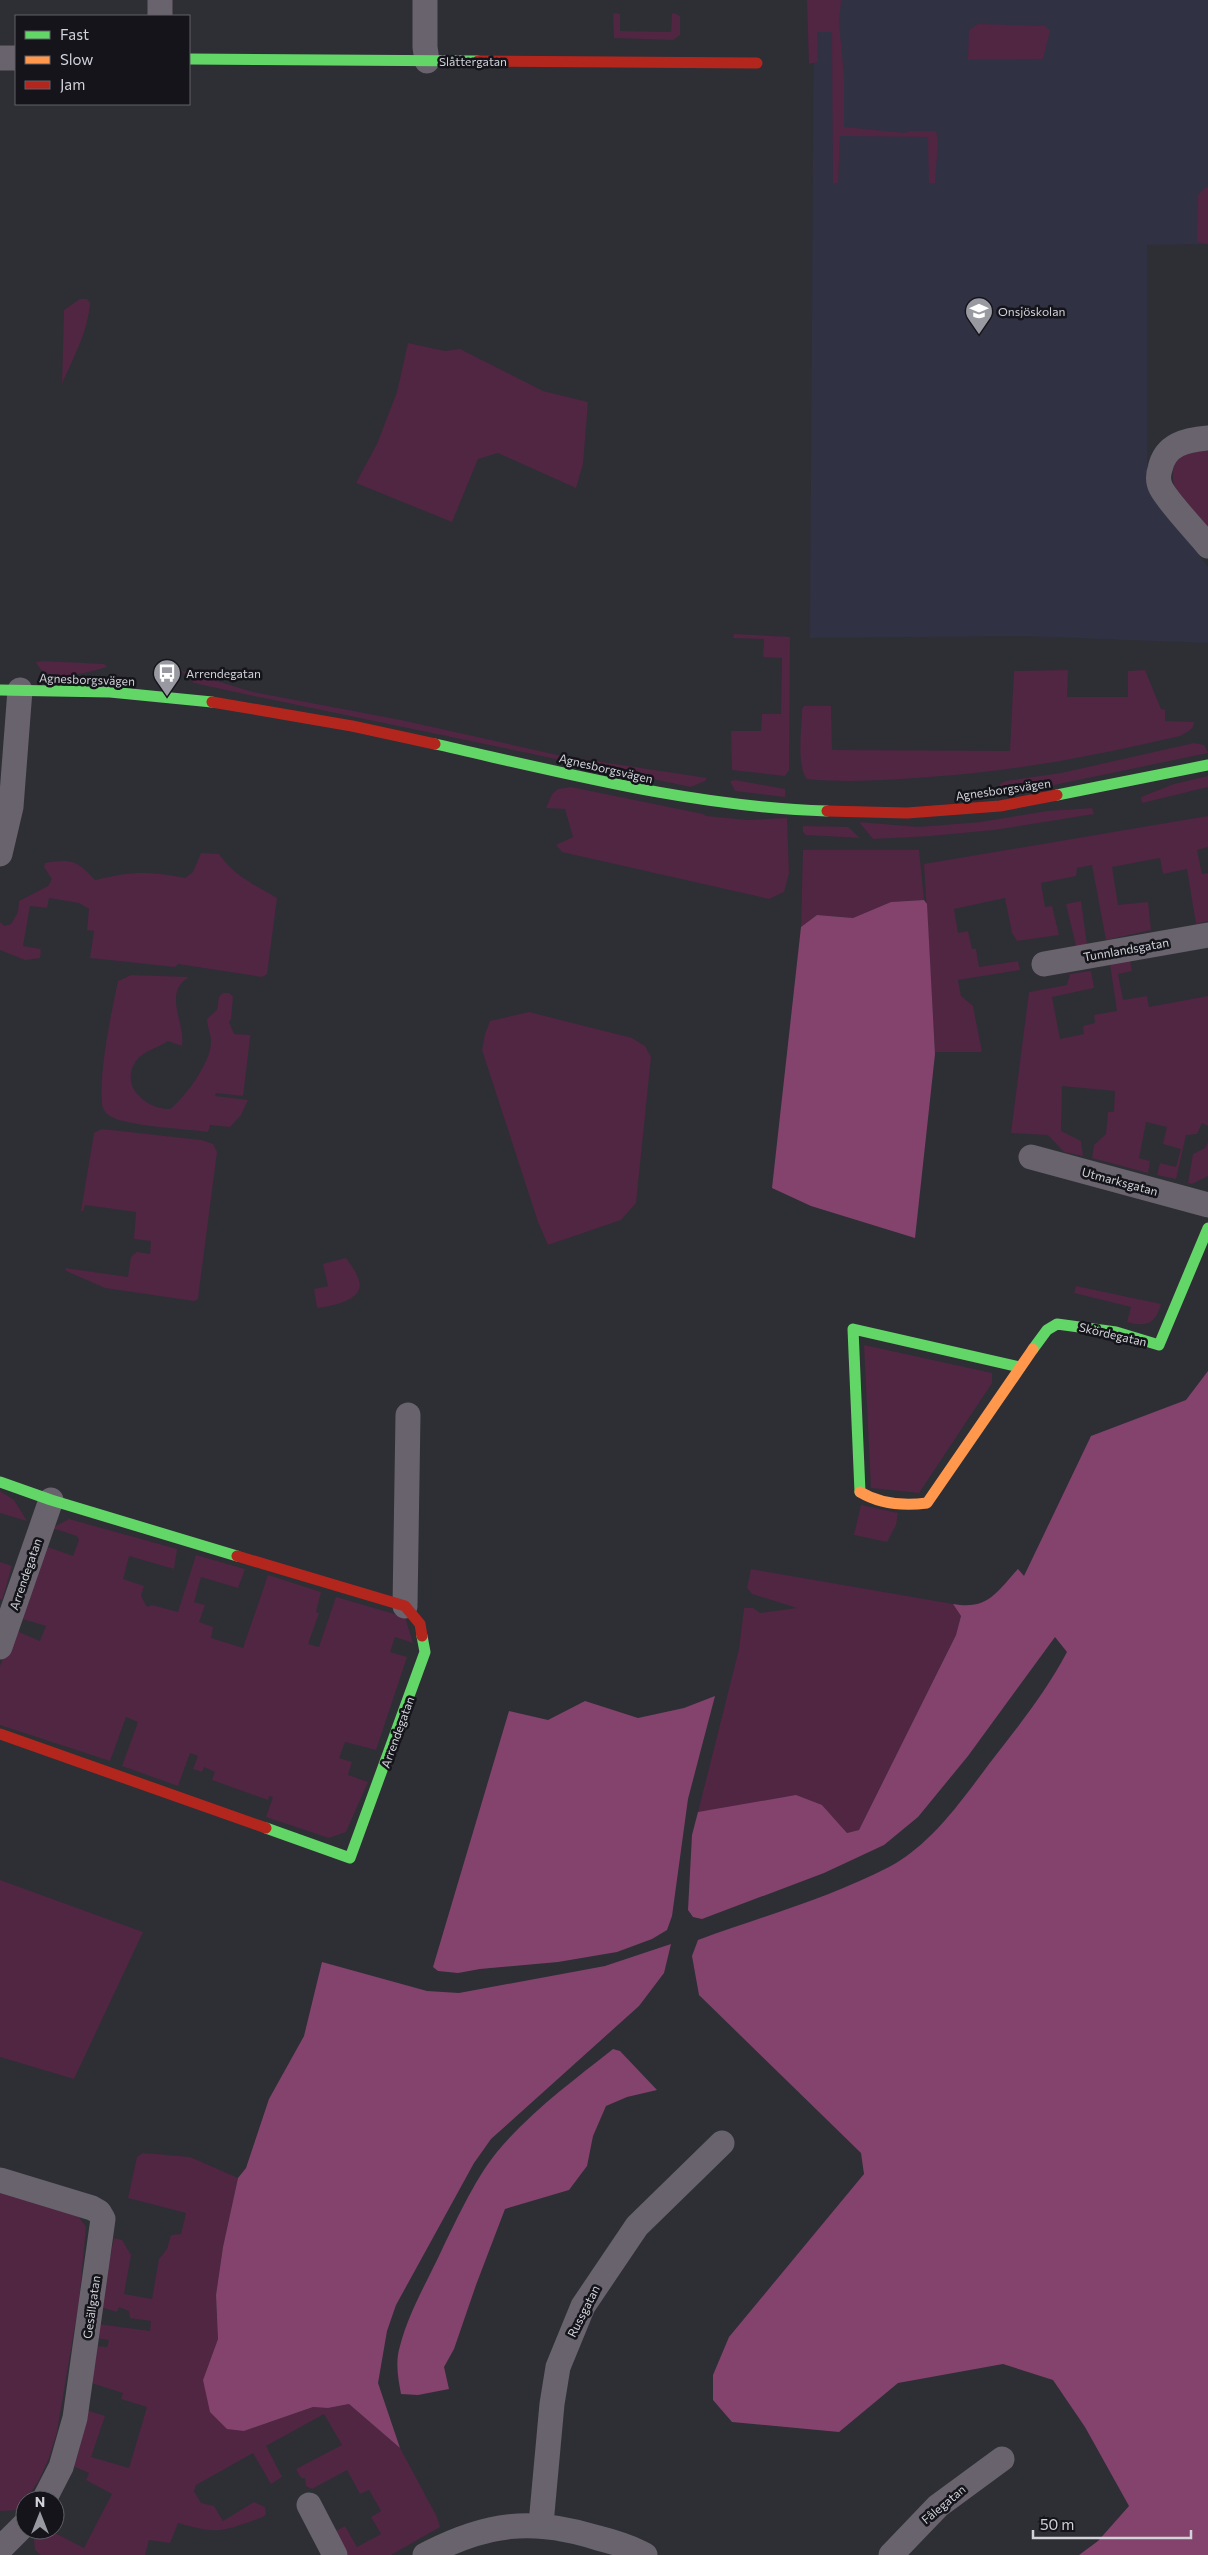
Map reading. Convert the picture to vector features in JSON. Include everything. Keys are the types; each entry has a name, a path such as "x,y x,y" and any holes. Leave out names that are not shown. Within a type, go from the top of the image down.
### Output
{"street":[{"path":"160,0 160,15"},
{"path":"425,0 424,47 427,61"},
{"path":"0,58 15,58"},
{"name":"Slåttergatan","path":"190,59 757,63"},
{"path":"1208,438 1182,442 1171,448 1162,462 1158,476 1161,488 1208,546"},
{"path":"0,854 11,807 10,690"},
{"name":"Agnesborgsvägen","path":"10,690 110,692 204,700 352,726 672,796 753,808 907,813 973,809 1110,786 1208,765"},
{"name":"Tunnlandsgatan","path":"1044,964 1208,935"},
{"name":"Utmarksgatan","path":"1031,1157 1208,1205"},
{"name":"Skördegatan","path":"1020,1367 1047,1330 1057,1324 1116,1332 1159,1345 1208,1228"},
{"path":"852,1329 1020,1367 927,1503 909,1504 868,1497 859,1491 852,1329"},
{"path":"0,1482 51,1500 405,1606 408,1415"},
{"name":"Arrendegatan","path":"0,1647 51,1500"},
{"name":"Arrendegatan","path":"0,1734 350,1858 425,1652 420,1624 405,1606"},
{"name":"Russgatan","path":"541,2524 552,2404 558,2367 583,2306 637,2226 722,2143"},
{"name":"Gesällgatan","path":"0,2180 92,2208 99,2212 103,2219 75,2418 61,2467 49,2490"},
{"name":"Fålegatan","path":"891,2555 938,2506 1002,2459"},
{"path":"309,2505 335,2555"},
{"path":"426,2555 456,2539 484,2531 541,2524 581,2532 645,2555"}],"shaded area":[{"path":"807,0 841,0 839,23 844,76 844,127 904,133 909,131 936,131 938,141 935,183 929,183 928,137 840,136 838,183 833,184 832,32 817,32 818,62 809,64"},
{"name":"Onsjöskolan","path":"814,0 1208,0 1208,244 1147,245 1147,464 1152,493 1208,567 1208,643 1023,636 810,638"},
{"path":"674,13 680,16 680,35 673,40 614,38 613,14 620,14 620,31 671,32 672,14"},
{"path":"978,24 1045,26 1050,31 1043,59 968,60 969,30"},
{"path":"1208,187 1208,244 1197,242 1198,195"},
{"path":"80,299 87,299 90,303 89,314 79,345 62,384 64,310"},
{"path":"408,343 445,351 460,349 543,391 588,402 583,464 576,488 498,453 478,459 452,522 356,483 377,444 397,392"},
{"path":"1208,449 1208,532 1179,496 1173,477 1174,466 1180,456"},
{"path":"734,634 790,637 789,770 785,776 732,770 731,731 761,731 762,714 781,714 782,658 763,657 764,639 733,638"},
{"path":"36,662 104,664 107,667 79,674 57,675 48,674 41,669"},
{"path":"180,670 253,692 401,720 562,756 707,778 705,781 691,787 194,683"},
{"path":"1068,670 1067,697 1128,697 1128,671 1145,670 1161,709 1165,710 1165,721 1194,722 1193,727 1180,736 1055,762 993,771 853,781 807,779 804,773 800,746 802,709 804,706 831,706 832,750 1010,751 1014,671"},
{"path":"1194,743 1204,745 1208,753 1030,790 999,788 1000,784 1005,781 1061,773"},
{"path":"1208,776 1208,787 1142,803 1141,797 1174,784"},
{"path":"735,780 785,789 785,797 735,791 730,781"},
{"path":"571,787 706,816 748,820 787,818 789,873 784,892 769,899 562,852 556,845 573,837 565,809 546,808 552,794 558,789"},
{"path":"1092,808 1094,814 994,830 931,836 873,839 859,822 918,827 981,822 1047,811"},
{"path":"1208,816 1208,847 1197,850 1202,874 1208,873 1208,921 1196,924 1187,869 1163,874 1160,858 1112,867 1118,905 1148,902 1151,930 1106,940 1092,865 1077,868 1076,876 1041,883 1045,907 1052,906 1059,935 1017,941 1012,933 1005,898 954,909 958,933 968,931 972,949 976,949 979,967 1018,961 1020,970 958,980 961,996 973,1006 982,1052 935,1052 924,864"},
{"path":"803,826 848,827 860,838 806,835 803,832"},
{"path":"803,850 919,850 924,900 891,902 853,918 817,915 801,927"},
{"path":"201,853 219,854 238,874 277,898 267,974 262,977 178,964 175,967 90,958 94,931 87,930 89,909 79,903 49,898 47,908 30,906 23,946 41,949 40,958 25,960 0,950 0,922 4,926 11,924 18,912 19,901 48,886 52,879 44,867 45,863 73,862 83,868 95,880 140,873 185,878 193,872"},
{"path":"924,900 927,904 935,1054 915,1238 811,1206 772,1188 801,927 817,915 853,918 891,902"},
{"path":"1081,901 1087,945 1076,946 1066,904"},
{"path":"1130,961 1132,971 1118,974 1123,1000 1147,996 1149,1007 1208,996 1208,1126 1202,1123 1197,1134 1186,1135 1176,1179 1157,1175 1160,1163 1176,1167 1181,1149 1163,1144 1167,1127 1146,1122 1139,1158 1150,1161 1148,1173 1092,1158 1094,1145 1106,1134 1108,1112 1114,1112 1115,1091 1062,1086 1061,1131 1081,1141 1083,1156 1064,1152 1048,1135 1011,1133 1029,992 1067,985 1070,974 1091,971 1094,988 1052,997 1060,1039 1084,1034 1083,1026 1095,1023 1094,1015 1117,1011 1110,964"},
{"path":"131,975 189,977 181,984 177,991 176,1000 182,1046 168,1041 139,1058 132,1070 131,1079 133,1087 144,1100 152,1105 170,1109 183,1097 196,1079 210,1050 211,1039 207,1019 217,1010 219,997 223,993 229,993 233,997 231,1019 229,1022 234,1034 250,1035 252,1022 243,1096 216,1093 215,1096 248,1100 241,1115 230,1127 210,1125 208,1132 142,1125 117,1119 108,1115 104,1110 102,1103 102,1075 112,1009 118,981"},
{"path":"529,1012 632,1038 645,1046 651,1057 636,1203 621,1220 548,1245 538,1222 482,1050 490,1021"},
{"path":"102,1129 201,1140 213,1144 217,1152 198,1299 194,1301 105,1288 66,1271 65,1268 128,1277 131,1257 137,1252 150,1254 151,1241 134,1239 136,1212 85,1205 83,1211 81,1211 94,1133"},
{"path":"1208,1142 1208,1176 1192,1184 1188,1183 1193,1154 1205,1148"},
{"path":"346,1258 357,1275 360,1286 358,1292 347,1300 331,1306 317,1308 314,1289 328,1286 323,1264"},
{"path":"1076,1286 1161,1304 1156,1316 1149,1323 1134,1324 1127,1322 1131,1307 1074,1293"},
{"path":"864,1345 992,1373 992,1383 919,1493 871,1488"},
{"path":"1208,1371 1208,2555 1079,2555 1098,2541 1129,2506 1085,2427 1053,2380 1003,2364 898,2383 839,2432 732,2422 713,2400 713,2375 729,2337 864,2174 861,2153 699,1995 692,1956 698,1940 843,1888 889,1867 919,1847 957,1807 1040,1696 1067,1652 1055,1637 968,1756 918,1817 884,1845 824,1873 702,1919 693,1917 688,1910 692,1835 698,1812 796,1795 822,1805 847,1833 859,1830 956,1635 961,1616 953,1604 965,1605 983,1602 997,1592 1018,1569 1024,1576 1091,1436 1186,1400"},
{"path":"0,1491 14,1500 27,1521 0,1513"},
{"path":"861,1505 898,1513 896,1525 887,1542 854,1535"},
{"path":"69,1519 177,1549 174,1569 129,1556 123,1579 144,1586 141,1596 147,1607 152,1605 178,1612 196,1555 245,1569 238,1588 201,1577 194,1602 205,1605 199,1622 213,1627 211,1638 243,1648 268,1575 321,1592 316,1612 319,1613 308,1644 319,1647 336,1597 405,1617 413,1643 395,1637 390,1652 407,1657 376,1750 345,1742 339,1758 352,1762 348,1775 368,1782 346,1832 329,1838 266,1817 273,1797 269,1796 268,1800 212,1780 215,1772 204,1767 202,1772 193,1769 198,1756 190,1753 178,1786 122,1766 138,1722 126,1717 110,1761 0,1725 0,1666 14,1630 40,1641 46,1626 19,1618 45,1546 73,1556 79,1540 77,1536 52,1528"},
{"path":"0,1562 12,1566 2,1600 0,1599"},
{"path":"751,1569 953,1604 961,1616 956,1635 859,1830 847,1833 822,1805 698,1812 739,1649 744,1608 753,1608 760,1613 797,1608 752,1594 747,1588"},
{"path":"715,1696 688,1799 672,1916 667,1930 652,1939 617,1952 558,1962 480,1969 458,1973 438,1971 433,1967 509,1711 548,1720 585,1701 638,1718 684,1708"},
{"path":"0,1880 143,1932 74,2079 0,2057"},
{"path":"671,1944 664,1973 639,2006 491,2139 474,2163 396,2305 387,2331 378,2383 400,2448 349,2404 328,2408 313,2407 244,2431 227,2429 210,2412 203,2380 218,2339 216,2295 223,2247 238,2178 246,2168 269,2099 304,2036 322,1962 427,1991 459,1993 605,1966"},
{"path":"613,2049 620,2051 657,2090 627,2097 606,2106 593,2136 587,2166 569,2190 505,2209 454,2349 444,2367 449,2389 418,2395 401,2394 397,2364 407,2323 472,2189 497,2152 523,2124"},
{"path":"143,2153 190,2157 238,2178 223,2247 216,2295 218,2339 203,2380 244,2431 313,2407 328,2408 349,2404 400,2448 437,2517 440,2527 391,2555 343,2555 332,2533 345,2526 357,2547 381,2534 371,2517 381,2511 369,2490 360,2494 347,2470 312,2489 306,2486 305,2478 301,2478 296,2469 342,2445 324,2414 266,2446 282,2477 271,2484 253,2453 196,2485 194,2491 201,2503 214,2506 223,2521 254,2502 265,2507 266,2514 263,2517 221,2530 204,2529 178,2523 170,2543 149,2540 145,2555 41,2555 35,2550 34,2540 65,2540 65,2538 84,2548 112,2494 86,2480 89,2473 73,2466 86,2410 105,2416 91,2457 129,2468 147,2407 121,2399 123,2393 88,2382 94,2346 107,2347 109,2340 96,2338 98,2324 150,2331 151,2321 130,2318 129,2311 119,2307 117,2312 100,2307 114,2238 122,2240 131,2255 124,2294 152,2299 159,2259 167,2249 171,2235 181,2234 186,2213 128,2198 137,2157"},
{"path":"0,2191 76,2213 86,2227 79,2301 57,2432 49,2458 32,2490 15,2490 15,2510 0,2511"}],"traffic: fast":[{"path":"190,59 478,61"},
{"path":"0,690 110,692 212,702"},
{"path":"435,744 581,777 679,796 777,808 827,811"},
{"path":"1057,795 1208,765"},
{"path":"1033,1349 1047,1330 1057,1324 1116,1332 1159,1345 1208,1228"},
{"path":"860,1492 853,1329 1020,1367"},
{"path":"0,1482 51,1500 237,1556"},
{"path":"266,1828 350,1858 425,1652 422,1636"}],"traffic: slow":[{"path":"860,1492 884,1502 927,1503 1033,1349"}],"traffic: jam":[{"path":"478,61 757,63"},
{"path":"212,702 352,726 435,744"},
{"path":"827,811 907,813 1000,806 1057,795"},
{"path":"237,1556 405,1606 420,1624 422,1636"},
{"path":"0,1734 266,1828"}],"place":[{"name":"Onsjöskolan","path":"979,335"},
{"name":"Arrendegatan","path":"167,697"}]}
